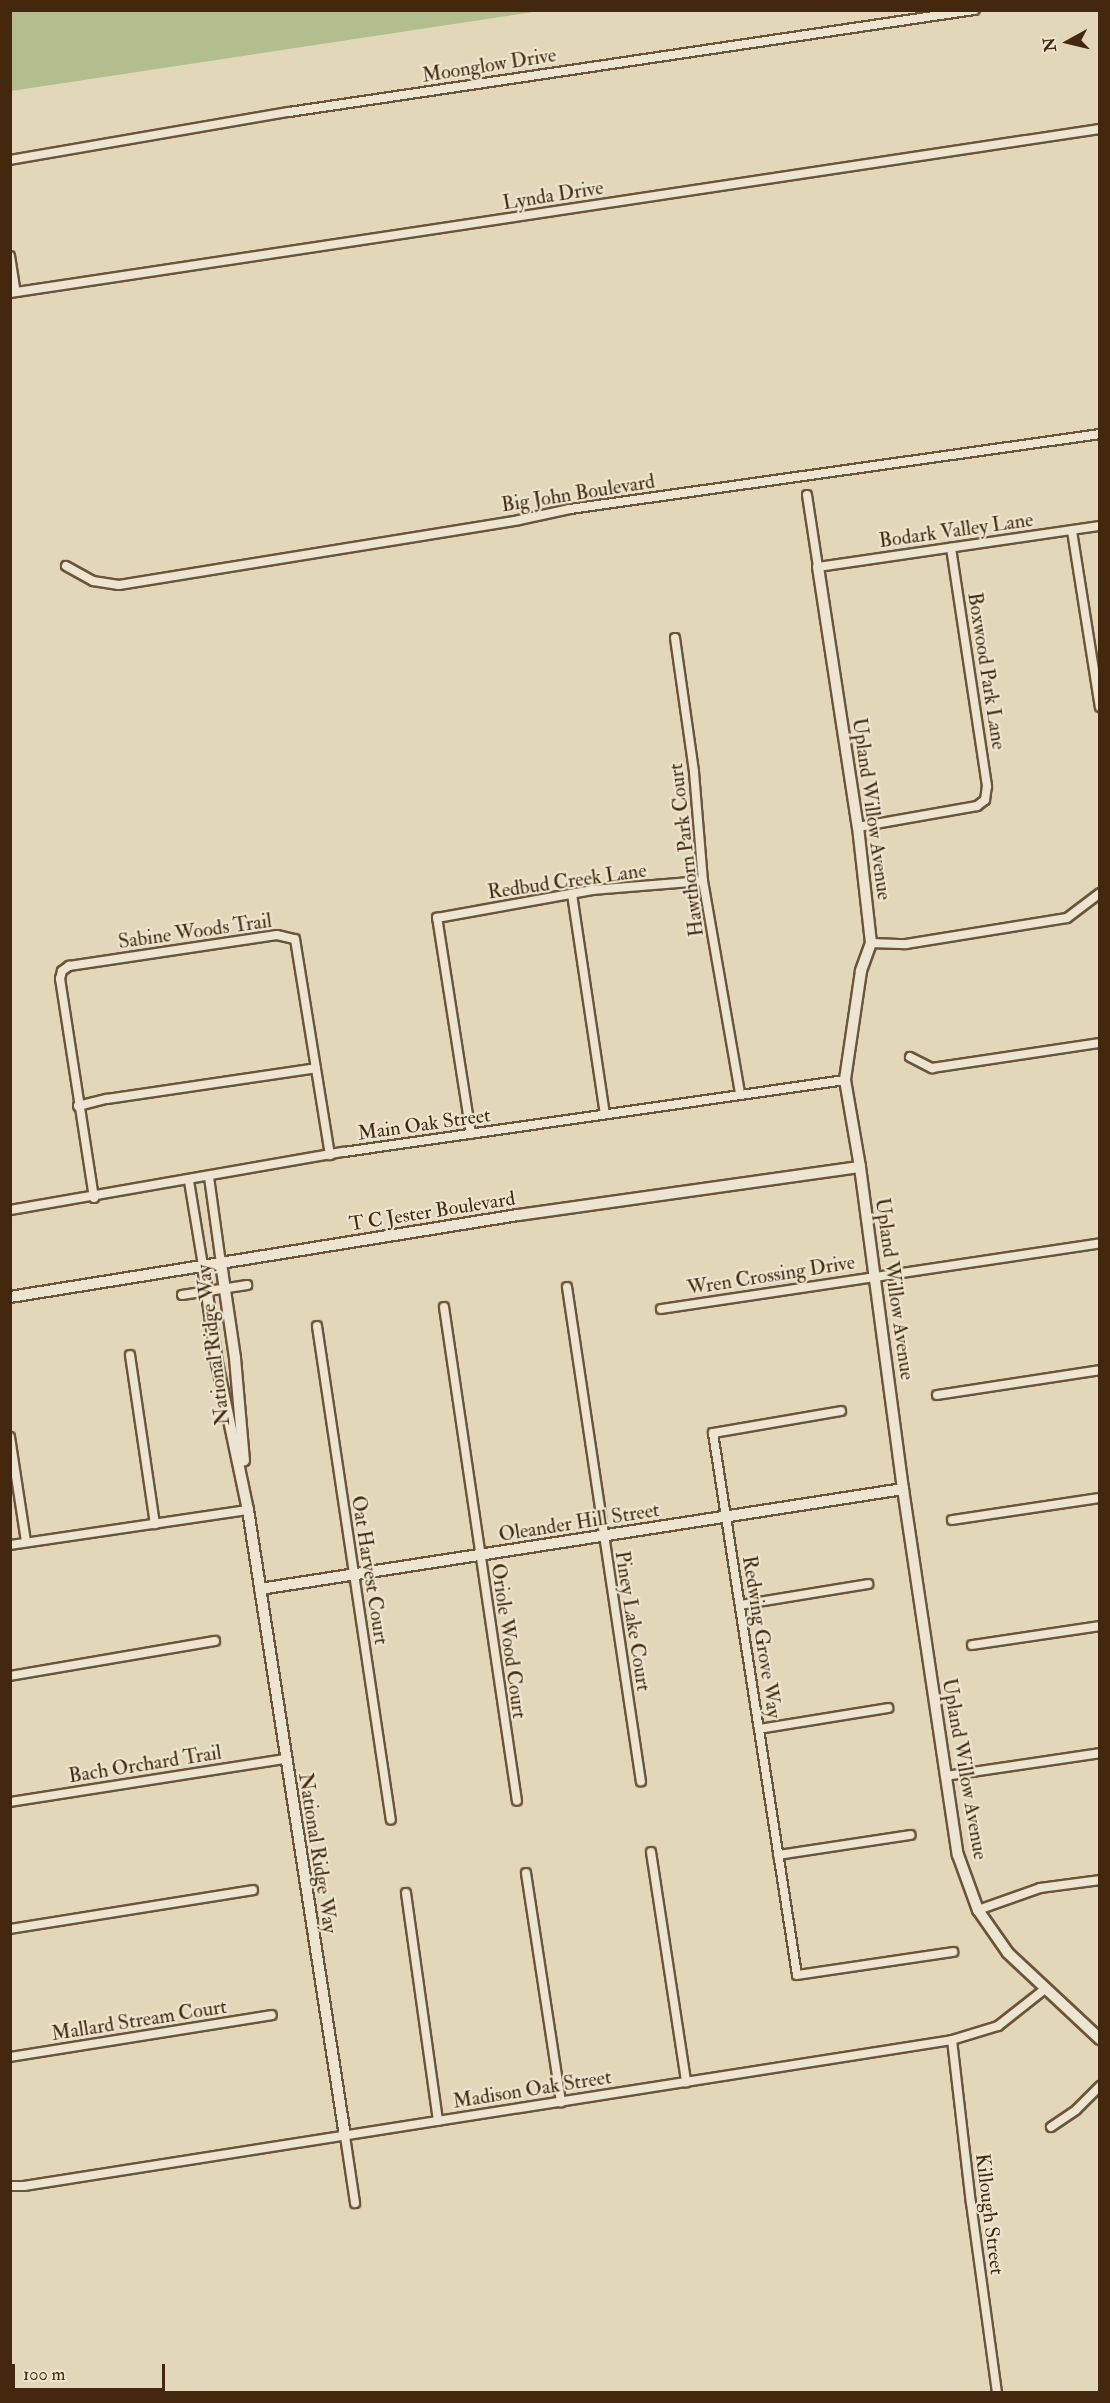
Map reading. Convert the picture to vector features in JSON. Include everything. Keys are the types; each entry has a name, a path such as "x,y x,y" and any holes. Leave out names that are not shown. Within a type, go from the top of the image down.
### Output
{"street":[{"name":"Moonglow Drive","path":"10,160 300,110 974,10"},
{"name":"Lynda Drive","path":"13,293 1100,129"},
{"path":"10,256 13,293"},
{"name":"Big John Boulevard","path":"66,566 93,581 119,585 519,520 570,509 1100,434"},
{"name":"Upland Willow Avenue","path":"807,495 858,827 871,944 861,971 844,1080 860,1167 903,1489 958,1855 978,1910 1008,1953 1100,2039"},
{"name":"Bodark Valley Lane","path":"818,567 1100,526"},
{"path":"1072,531 1100,706"},
{"name":"Boxwood Park Lane","path":"858,827 977,806 985,800 987,786 951,548"},
{"name":"Hawthorn Park Court","path":"675,638 694,772 703,881 740,1094"},
{"name":"Redbud Creek Lane","path":"471,1134 436,918 572,894 703,881"},
{"path":"871,944 906,944 1067,918 1100,893"},
{"path":"572,894 605,1114"},
{"name":"Sabine Woods Trail","path":"78,1106 60,979 62,971 69,966 287,935 295,939 298,947 330,1155"},
{"path":"910,1057 932,1068 1100,1043"},
{"path":"94,1198 78,1106 107,1099 316,1068"},
{"name":"Main Oak Street","path":"10,1210 94,1198 330,1155 844,1080"},
{"name":"T C Jester Boulevard","path":"10,1297 518,1215 860,1167"},
{"name":"National Ridge Way","path":"210,1177 235,1358 248,1510"},
{"name":"National Ridge Way","path":"189,1181 218,1363 248,1510 355,2203"},
{"name":"Wren Crossing Drive","path":"661,1309 1100,1243"},
{"path":"182,1295 247,1285"},
{"name":"Piney Lake Court","path":"567,1287 641,1781"},
{"name":"Oriole Wood Court","path":"444,1307 516,1801"},
{"name":"Oat Harvest Court","path":"317,1326 391,1819"},
{"path":"130,1355 155,1524"},
{"path":"937,1395 1100,1370"},
{"name":"Redwing Grove Way","path":"841,1411 714,1433 797,1975 953,1952"},
{"path":"10,1437 26,1542"},
{"name":"Oleander Hill Street","path":"260,1589 903,1489"},
{"path":"952,1520 1100,1497"},
{"path":"10,1545 248,1510"},
{"path":"740,1605 868,1584"},
{"path":"972,1645 1100,1626"},
{"path":"10,1676 215,1641"},
{"path":"759,1729 888,1708"},
{"path":"945,1776 1100,1753"},
{"name":"Bach Orchard Trail","path":"10,1802 285,1759"},
{"path":"778,1855 910,1835"},
{"path":"651,1852 686,2082"},
{"path":"526,1873 561,2102"},
{"path":"978,1910 1040,1888 1100,1880"},
{"path":"10,1929 253,1890"},
{"path":"406,1893 438,2121"},
{"name":"Madison Oak Street","path":"10,2186 24,2186 952,2040 998,2026 1045,1989"},
{"name":"Mallard Stream Court","path":"10,2058 272,2014"},
{"name":"Killough Street","path":"952,2040 997,2392"},
{"path":"1051,2127 1076,2110 1100,2086"}],"green space":[{"path":"11,10 539,10 539,11 11,91"}]}
